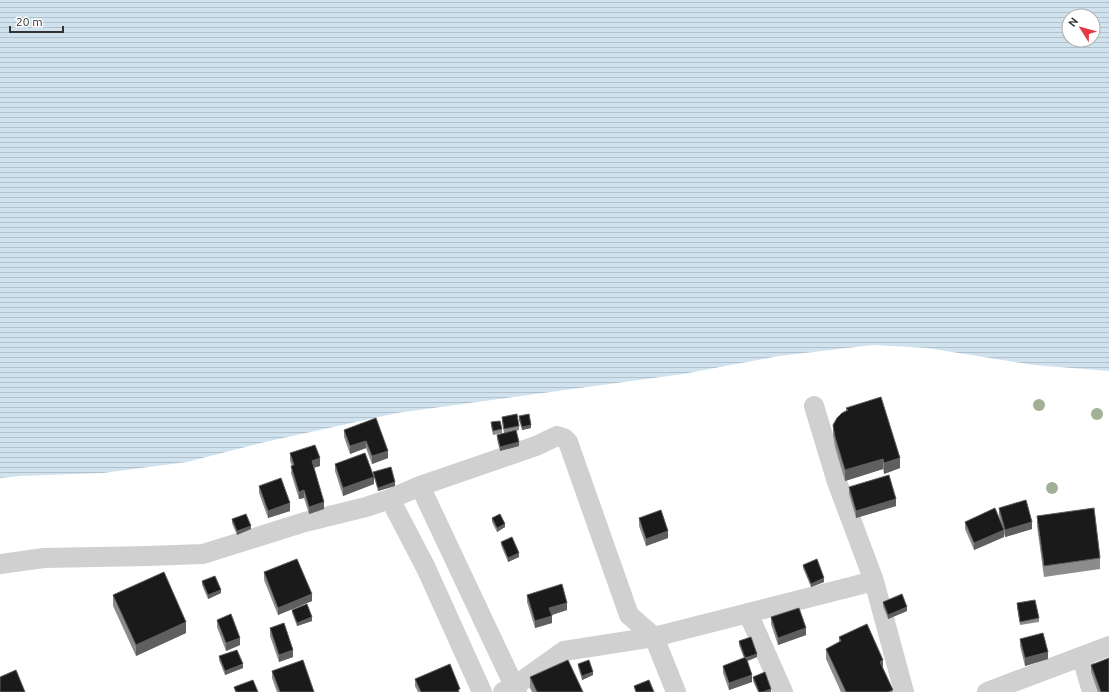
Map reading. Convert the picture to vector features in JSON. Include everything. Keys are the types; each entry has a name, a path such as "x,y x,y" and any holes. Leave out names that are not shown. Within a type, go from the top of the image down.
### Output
{"street":[{"path":"814,406 837,482 874,581 904,692"},
{"path":"0,564 44,558 203,554 305,522 366,507 390,499 420,486 536,446 558,436 564,438 568,442 629,615 654,637 676,692"},
{"path":"420,486 453,556 512,690 564,651 654,637 874,581"},
{"path":"390,499 426,568 482,692"},
{"path":"426,568 453,556"},
{"path":"748,613 784,692"},
{"path":"995,691 1109,646"},
{"path":"1082,657 1092,692"}],"water":[{"path":"0,0 1109,0 1109,371 1034,365 927,348 873,345 779,356 683,374 397,413 265,442 187,462 103,473 0,478"}],"building":[{"path":"881,397 900,458 884,463 883,459 845,470 833,425 842,413 848,410 846,408"},
{"path":"517,414 519,426 504,429 502,417"},
{"path":"529,414 531,425 522,427 519,416"},
{"path":"376,418 388,451 372,456 366,441 350,446 344,430"},
{"path":"500,421 502,429 493,431 491,422"},
{"path":"516,430 519,442 500,447 497,435"},
{"path":"315,445 320,458 312,461 324,502 309,507 304,490 299,492 291,466 294,465 290,453"},
{"path":"365,453 374,477 343,488 335,464"},
{"path":"391,467 395,482 378,488 373,472"},
{"path":"889,475 896,499 856,511 849,487"},
{"path":"281,478 290,503 268,511 259,486"},
{"path":"1026,500 1032,522 1005,530 999,508"},
{"path":"995,508 1004,530 974,543 965,522"},
{"path":"1094,508 1100,558 1044,566 1037,516"},
{"path":"661,510 668,531 646,539 639,518"},
{"path":"246,514 251,526 237,531 232,519"},
{"path":"500,514 505,524 497,528 492,518"},
{"path":"512,537 519,553 508,558 501,542"},
{"path":"297,559 312,594 278,608 264,572"},
{"path":"817,559 824,578 811,584 803,565"},
{"path":"164,572 186,622 136,645 113,595"},
{"path":"215,576 221,590 208,595 202,581"},
{"path":"562,584 567,603 549,608 552,616 535,621 527,595"},
{"path":"902,594 907,607 888,615 883,602"},
{"path":"1035,600 1039,618 1020,622 1017,603"},
{"path":"307,604 312,617 297,623 292,610"},
{"path":"799,608 806,628 778,638 771,617"},
{"path":"231,614 240,638 226,643 217,620"},
{"path":"284,623 293,650 279,655 270,628"},
{"path":"867,624 883,660 880,662 893,690 888,692 846,692 826,649 841,641 839,637"},
{"path":"1043,633 1048,652 1025,658 1020,639"},
{"path":"751,637 757,654 745,658 739,641"},
{"path":"237,650 243,664 225,671 219,656"},
{"path":"746,657 752,675 729,683 723,666"},
{"path":"1109,658 1109,692 1101,692 1091,665"},
{"path":"303,660 314,692 280,692 272,671"},
{"path":"568,660 583,692 537,692 530,677"},
{"path":"589,660 593,672 582,676 578,664"},
{"path":"450,664 460,689 458,690 459,692 421,692 415,679"},
{"path":"16,670 25,692 0,692 0,677"},
{"path":"765,672 771,689 759,692 753,677"},
{"path":"253,680 258,692 236,692 234,687"},
{"path":"649,680 654,692 636,692 634,686"}]}
